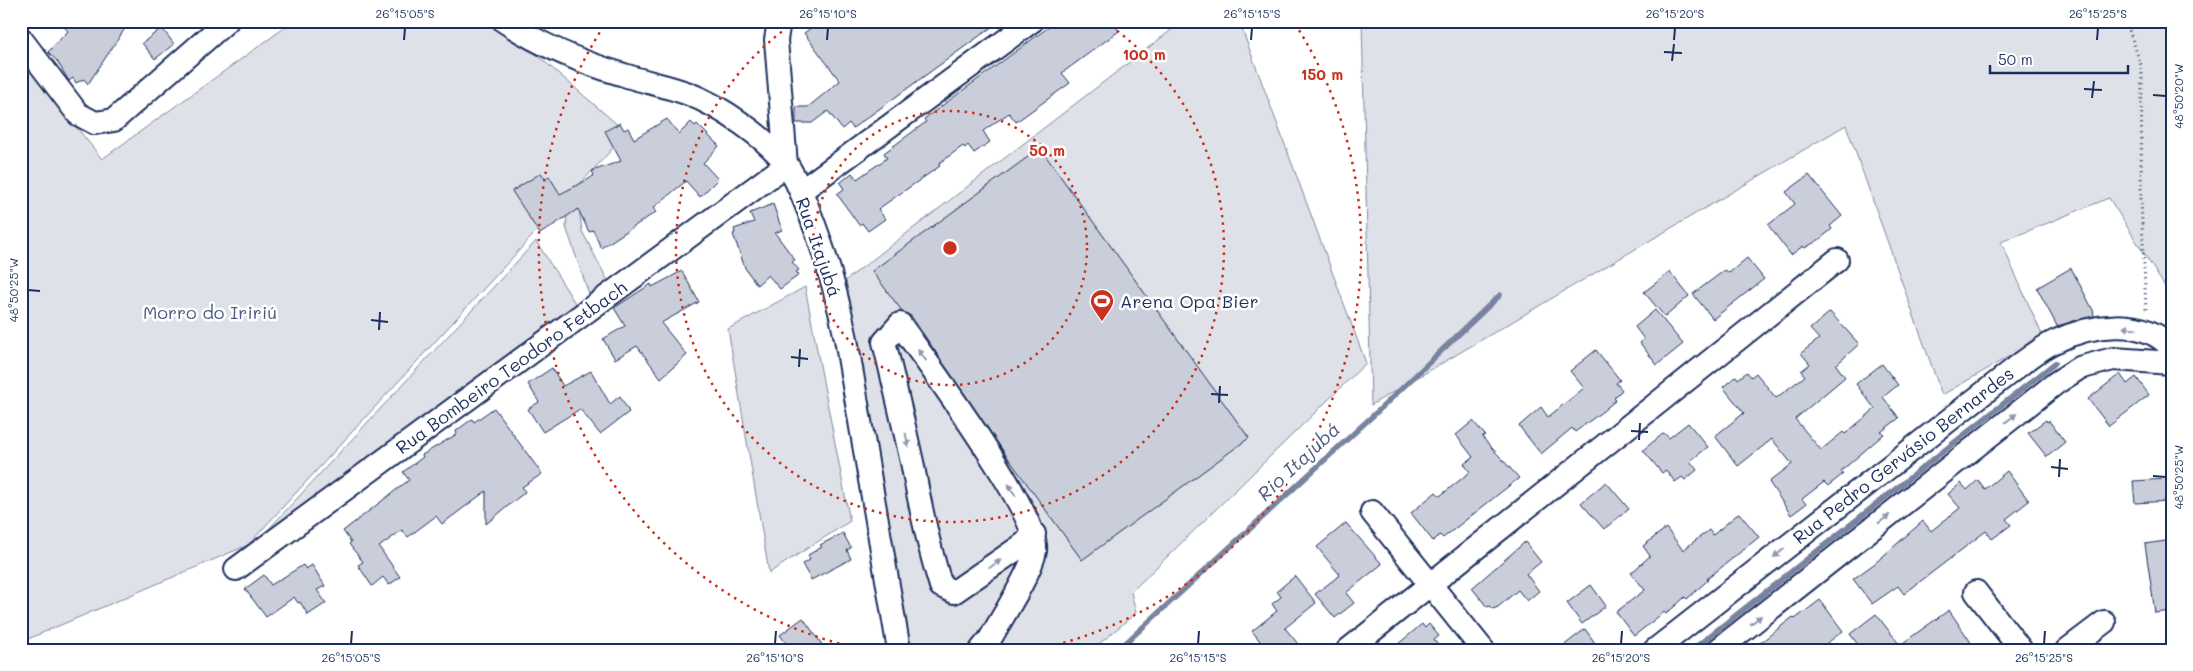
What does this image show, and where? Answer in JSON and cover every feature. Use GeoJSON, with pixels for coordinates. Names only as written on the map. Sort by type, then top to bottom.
{"type":"FeatureCollection","features":[{"type":"Feature","properties":{"kind":"street"},"geometry":{"type":"LineString","coordinates":[[21,38],[78,114],[95,123],[114,120],[227,21]]}},
{"type":"Feature","properties":{"kind":"street","name":"Rua Itajubá"},"geometry":{"type":"LineString","coordinates":[[504,21],[520,32],[598,67],[689,94],[712,105],[758,136],[786,165],[801,191],[816,229],[829,269],[846,339],[899,650]]}},
{"type":"Feature","properties":{"kind":"street"},"geometry":{"type":"LineString","coordinates":[[779,21],[776,40],[786,165]]}},
{"type":"Feature","properties":{"kind":"street"},"geometry":{"type":"LineString","coordinates":[[801,191],[1032,21]]}},
{"type":"Feature","properties":{"kind":"street","name":"Rua Bombeiro Teodoro Fetbach"},"geometry":{"type":"LineString","coordinates":[[236,569],[786,165]]}},
{"type":"Feature","properties":{"kind":"street"},"geometry":{"type":"LineString","coordinates":[[1348,650],[1837,260]]}},
{"type":"Feature","properties":{"kind":"street"},"geometry":{"type":"LineString","coordinates":[[981,650],[990,639],[1031,564],[1036,549],[1034,534],[1019,502],[973,427],[900,324],[884,342],[905,429],[925,531],[941,586],[954,592],[1024,544],[1034,534]]}},
{"type":"Feature","properties":{"kind":"street","name":"Rua Pedro Gervásio Bernardes"},"geometry":{"type":"LineString","coordinates":[[1655,650],[2022,362],[2054,342],[2077,334],[2112,326],[2147,330],[2166,341],[2172,349]]}},
{"type":"Feature","properties":{"kind":"street"},"geometry":{"type":"LineString","coordinates":[[1718,650],[2079,368],[2113,359],[2172,363]]}},
{"type":"Feature","properties":{"kind":"street"},"geometry":{"type":"LineString","coordinates":[[1372,512],[1435,580],[1484,650]]}},
{"type":"Feature","properties":{"kind":"street"},"geometry":{"type":"LineString","coordinates":[[1976,592],[2021,650]]}},
{"type":"Feature","properties":{"kind":"street"},"geometry":{"type":"LineString","coordinates":[[2068,650],[2104,622]]}},
{"type":"Feature","properties":{"kind":"path"},"geometry":{"type":"LineString","coordinates":[[2126,21],[2142,68],[2141,199],[2147,330]]}},
{"type":"Feature","properties":{"kind":"green space","name":"Morro do Iririú"},"geometry":{"type":"Polygon","coordinates":[[[294,21],[498,21],[627,133],[248,545],[21,642],[21,58],[102,159],[294,21]]]}},
{"type":"Feature","properties":{"kind":"green space","name":"Arena Opa Bier"},"geometry":{"type":"Polygon","coordinates":[[[1183,21],[1239,21],[1366,363],[1131,592],[1136,613],[1092,650],[906,650],[846,280],[1183,21]]]}},
{"type":"Feature","properties":{"kind":"green space"},"geometry":{"type":"Polygon","coordinates":[[[1362,21],[2172,21],[2172,298],[2109,198],[2001,242],[2043,337],[1942,395],[1846,125],[1371,405],[1362,21]]]}},
{"type":"Feature","properties":{"kind":"green space"},"geometry":{"type":"Polygon","coordinates":[[[577,192],[582,231],[610,285],[591,300],[566,227],[568,200],[577,192]]]}},
{"type":"Feature","properties":{"kind":"green space"},"geometry":{"type":"Polygon","coordinates":[[[536,241],[580,311],[265,533],[536,241]]]}},
{"type":"Feature","properties":{"kind":"green space"},"geometry":{"type":"Polygon","coordinates":[[[805,287],[850,521],[769,573],[728,329],[805,287]]]}},
{"type":"Feature","properties":{"kind":"building"},"geometry":{"type":"Polygon","coordinates":[[[58,21],[130,21],[88,84],[84,79],[76,83],[73,78],[69,81],[57,61],[48,52],[68,31],[58,21]]]}},
{"type":"Feature","properties":{"kind":"building"},"geometry":{"type":"Polygon","coordinates":[[[808,21],[1000,21],[853,128],[849,123],[842,129],[828,111],[812,123],[796,123],[796,107],[808,107],[840,81],[804,33],[812,27],[808,21]]]}},
{"type":"Feature","properties":{"kind":"building"},"geometry":{"type":"Polygon","coordinates":[[[1057,21],[1112,21],[1119,31],[1062,73],[1070,83],[1016,122],[1009,113],[983,131],[990,142],[974,153],[968,145],[965,148],[963,146],[938,164],[940,166],[878,209],[885,219],[868,231],[862,223],[859,225],[837,194],[844,189],[840,183],[852,173],[857,179],[887,158],[884,153],[926,122],[924,119],[1057,21]]]}},
{"type":"Feature","properties":{"kind":"building"},"geometry":{"type":"Polygon","coordinates":[[[162,28],[174,44],[155,59],[142,43],[162,28]]]}},
{"type":"Feature","properties":{"kind":"building"},"geometry":{"type":"Polygon","coordinates":[[[667,119],[679,134],[691,122],[695,126],[697,124],[719,146],[703,163],[718,179],[700,197],[686,181],[653,208],[656,212],[601,248],[593,230],[589,232],[578,209],[540,234],[512,191],[541,173],[545,179],[549,176],[560,194],[589,179],[594,175],[592,171],[621,161],[605,131],[620,123],[624,130],[628,128],[634,139],[667,119]]]}},
{"type":"Feature","properties":{"kind":"building"},"geometry":{"type":"Polygon","coordinates":[[[1040,148],[1249,438],[1082,560],[1006,455],[911,316],[902,311],[872,271],[1040,148]]]}},
{"type":"Feature","properties":{"kind":"building"},"geometry":{"type":"Polygon","coordinates":[[[1809,175],[1842,216],[1830,226],[1832,229],[1820,239],[1805,248],[1803,246],[1791,255],[1768,225],[1795,204],[1786,192],[1809,175]]]}},
{"type":"Feature","properties":{"kind":"building"},"geometry":{"type":"Polygon","coordinates":[[[773,204],[782,230],[775,233],[795,260],[792,262],[799,270],[796,272],[799,275],[780,289],[768,275],[757,285],[745,268],[733,234],[735,233],[734,229],[754,222],[750,213],[773,204]]]}},
{"type":"Feature","properties":{"kind":"building"},"geometry":{"type":"Polygon","coordinates":[[[1747,258],[1764,279],[1713,319],[1693,294],[1725,270],[1729,273],[1747,258]]]}},
{"type":"Feature","properties":{"kind":"building"},"geometry":{"type":"Polygon","coordinates":[[[2071,268],[2093,310],[2094,316],[2057,326],[2037,288],[2071,268]]]}},
{"type":"Feature","properties":{"kind":"building"},"geometry":{"type":"Polygon","coordinates":[[[682,271],[699,302],[661,323],[687,355],[661,378],[637,346],[615,359],[603,339],[625,326],[614,308],[651,284],[652,287],[682,271]]]}},
{"type":"Feature","properties":{"kind":"building"},"geometry":{"type":"Polygon","coordinates":[[[1670,272],[1689,296],[1665,317],[1644,292],[1670,272]]]}},
{"type":"Feature","properties":{"kind":"building"},"geometry":{"type":"Polygon","coordinates":[[[1655,310],[1683,344],[1657,365],[1640,343],[1644,339],[1635,327],[1655,310]]]}},
{"type":"Feature","properties":{"kind":"building"},"geometry":{"type":"Polygon","coordinates":[[[1830,312],[1859,344],[1836,365],[1845,377],[1795,419],[1821,450],[1843,432],[1845,434],[1875,409],[1856,384],[1882,364],[1898,385],[1883,397],[1899,418],[1881,432],[1884,434],[1841,471],[1843,474],[1828,486],[1824,482],[1802,499],[1806,504],[1791,515],[1769,482],[1792,464],[1772,439],[1738,466],[1715,436],[1744,413],[1723,387],[1736,376],[1738,379],[1747,372],[1751,377],[1756,373],[1776,398],[1805,376],[1801,371],[1810,364],[1801,353],[1819,339],[1810,329],[1830,312]]]}},
{"type":"Feature","properties":{"kind":"building"},"geometry":{"type":"Polygon","coordinates":[[[1596,350],[1620,380],[1616,383],[1622,390],[1614,398],[1616,400],[1603,411],[1575,432],[1572,428],[1541,454],[1519,426],[1541,407],[1548,417],[1584,388],[1570,371],[1596,350]]]}},
{"type":"Feature","properties":{"kind":"building"},"geometry":{"type":"Polygon","coordinates":[[[552,368],[563,386],[591,371],[610,404],[620,396],[629,412],[600,434],[580,409],[543,432],[528,409],[539,402],[528,384],[552,368]]]}},
{"type":"Feature","properties":{"kind":"building"},"geometry":{"type":"Polygon","coordinates":[[[2120,374],[2127,384],[2136,377],[2149,395],[2109,426],[2088,399],[2120,374]]]}},
{"type":"Feature","properties":{"kind":"building"},"geometry":{"type":"Polygon","coordinates":[[[494,408],[542,474],[522,487],[525,492],[486,524],[486,491],[442,524],[436,516],[408,537],[402,530],[379,547],[400,577],[389,585],[383,577],[372,586],[358,565],[363,562],[349,544],[351,542],[343,531],[409,480],[403,472],[423,457],[422,455],[457,434],[456,431],[472,419],[474,422],[494,408]]]}},
{"type":"Feature","properties":{"kind":"building"},"geometry":{"type":"Polygon","coordinates":[[[2046,420],[2047,422],[2049,421],[2065,442],[2047,457],[2028,433],[2046,420]]]}},
{"type":"Feature","properties":{"kind":"building"},"geometry":{"type":"Polygon","coordinates":[[[1473,421],[1485,435],[1482,437],[1519,478],[1443,538],[1440,535],[1433,541],[1411,513],[1436,492],[1440,496],[1470,472],[1464,464],[1473,457],[1456,435],[1473,421]]]}},
{"type":"Feature","properties":{"kind":"building"},"geometry":{"type":"Polygon","coordinates":[[[1688,423],[1708,447],[1690,461],[1697,470],[1685,480],[1682,477],[1675,482],[1666,470],[1662,473],[1643,450],[1664,433],[1669,438],[1688,423]]]}},
{"type":"Feature","properties":{"kind":"building"},"geometry":{"type":"Polygon","coordinates":[[[2007,471],[2029,501],[2006,519],[2011,525],[1992,539],[1986,531],[1904,594],[1898,586],[1872,604],[1853,579],[1874,564],[1923,521],[1931,531],[1960,508],[1948,494],[1961,483],[1967,490],[1978,480],[1985,489],[2007,471]]]}},
{"type":"Feature","properties":{"kind":"building"},"geometry":{"type":"Polygon","coordinates":[[[2167,479],[2168,501],[2135,503],[2133,481],[2167,479]]]}},
{"type":"Feature","properties":{"kind":"building"},"geometry":{"type":"Polygon","coordinates":[[[1606,482],[1629,509],[1604,529],[1581,503],[1606,482]]]}},
{"type":"Feature","properties":{"kind":"building"},"geometry":{"type":"Polygon","coordinates":[[[1739,513],[1759,537],[1707,579],[1687,599],[1685,597],[1666,614],[1664,612],[1634,636],[1616,612],[1645,590],[1631,573],[1650,556],[1643,546],[1666,528],[1683,550],[1709,530],[1713,535],[1739,513]]]}},
{"type":"Feature","properties":{"kind":"building"},"geometry":{"type":"Polygon","coordinates":[[[1346,523],[1382,564],[1346,593],[1354,603],[1335,618],[1315,594],[1340,575],[1317,547],[1346,523]]]}},
{"type":"Feature","properties":{"kind":"building"},"geometry":{"type":"Polygon","coordinates":[[[843,533],[851,548],[847,550],[851,559],[811,580],[802,564],[810,560],[808,555],[822,547],[820,545],[843,533]]]}},
{"type":"Feature","properties":{"kind":"building"},"geometry":{"type":"Polygon","coordinates":[[[2172,540],[2172,611],[2155,613],[2145,544],[2172,540]]]}},
{"type":"Feature","properties":{"kind":"building"},"geometry":{"type":"Polygon","coordinates":[[[1525,542],[1541,562],[1526,574],[1539,591],[1527,601],[1518,590],[1498,607],[1493,609],[1490,606],[1487,607],[1472,588],[1525,542]]]}},
{"type":"Feature","properties":{"kind":"building"},"geometry":{"type":"Polygon","coordinates":[[[303,565],[306,569],[312,565],[325,586],[317,590],[326,603],[308,615],[300,602],[298,603],[294,597],[266,617],[245,589],[264,575],[271,585],[303,565]]]}},
{"type":"Feature","properties":{"kind":"building"},"geometry":{"type":"Polygon","coordinates":[[[1295,576],[1316,603],[1285,628],[1303,650],[1250,650],[1260,641],[1252,631],[1277,611],[1272,604],[1281,597],[1277,591],[1295,576]]]}},
{"type":"Feature","properties":{"kind":"building"},"geometry":{"type":"Polygon","coordinates":[[[1591,585],[1606,606],[1582,624],[1567,603],[1591,585]]]}},
{"type":"Feature","properties":{"kind":"building"},"geometry":{"type":"Polygon","coordinates":[[[1820,600],[1843,631],[1818,650],[1751,650],[1793,617],[1795,619],[1820,600]]]}},
{"type":"Feature","properties":{"kind":"building"},"geometry":{"type":"Polygon","coordinates":[[[1949,610],[1976,650],[1862,650],[1850,634],[1876,614],[1900,645],[1949,610]]]}},
{"type":"Feature","properties":{"kind":"building"},"geometry":{"type":"Polygon","coordinates":[[[803,618],[826,650],[791,650],[780,635],[803,618]]]}},
{"type":"Feature","properties":{"kind":"building"},"geometry":{"type":"Polygon","coordinates":[[[1422,624],[1425,628],[1429,624],[1439,636],[1434,640],[1442,650],[1391,650],[1422,624]]]}},
{"type":"Feature","properties":{"kind":"building"},"geometry":{"type":"Polygon","coordinates":[[[1585,629],[1600,650],[1558,650],[1585,629]]]}},
{"type":"Feature","properties":{"kind":"waterway","name":"Rio Itajubá"},"geometry":{"type":"LineString","coordinates":[[1118,650],[1378,411],[1500,295]]}},
{"type":"Feature","properties":{"kind":"waterway"},"geometry":{"type":"LineString","coordinates":[[1692,650],[2055,363]]}},
{"type":"Feature","properties":{"kind":"place","name":"Arena Opa Bier"},"geometry":{"type":"Point","coordinates":[1102,322]}}]}
